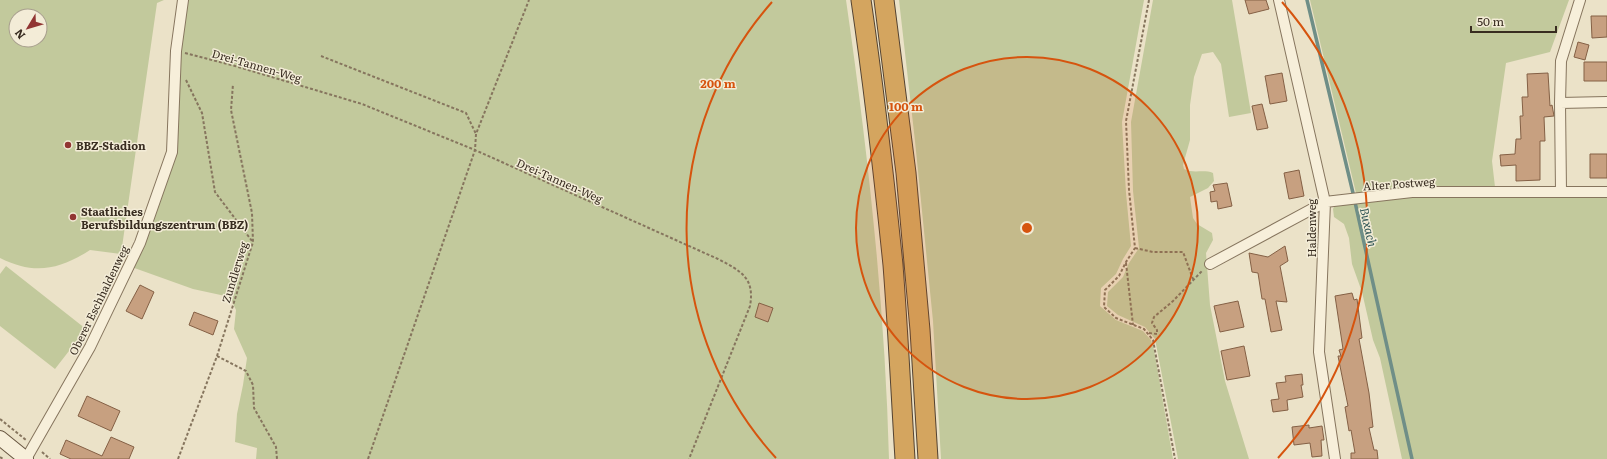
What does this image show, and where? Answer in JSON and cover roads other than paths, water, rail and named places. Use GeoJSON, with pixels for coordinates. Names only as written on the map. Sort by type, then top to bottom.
{"type":"FeatureCollection","features":[{"type":"Feature","properties":{"kind":"highway"},"geometry":{"type":"LineString","coordinates":[[861,0],[876,111],[893,266],[905,459]]}},
{"type":"Feature","properties":{"kind":"highway"},"geometry":{"type":"LineString","coordinates":[[884,0],[906,173],[920,330],[928,459]]}},
{"type":"Feature","properties":{"kind":"main road"},"geometry":{"type":"LineString","coordinates":[[0,438],[26,459]]}},
{"type":"Feature","properties":{"kind":"street","name":"Oberer Eschhaldenweg"},"geometry":{"type":"LineString","coordinates":[[26,459],[90,347],[140,243],[172,152],[176,51],[183,0]]}},
{"type":"Feature","properties":{"kind":"street","name":"Haldenweg"},"geometry":{"type":"LineString","coordinates":[[1279,0],[1325,202],[1319,352],[1335,459]]}},
{"type":"Feature","properties":{"kind":"street"},"geometry":{"type":"LineString","coordinates":[[1561,191],[1561,61],[1580,0]]}},
{"type":"Feature","properties":{"kind":"street"},"geometry":{"type":"LineString","coordinates":[[1560,102],[1607,102]]}},
{"type":"Feature","properties":{"kind":"street","name":"Alter Postweg"},"geometry":{"type":"LineString","coordinates":[[1210,264],[1325,202],[1395,193],[1428,191],[1607,192]]}},
{"type":"Feature","properties":{"kind":"waterway","name":"Buxach"},"geometry":{"type":"LineString","coordinates":[[1307,0],[1353,193],[1412,459]]}},
{"type":"Feature","properties":{"kind":"place","name":"BBZ-Stadion"},"geometry":{"type":"Point","coordinates":[68,145]}},
{"type":"Feature","properties":{"kind":"place","name":"Staatliches Berufsbildungszentrum (BBZ)"},"geometry":{"type":"Point","coordinates":[73,217]}}]}
